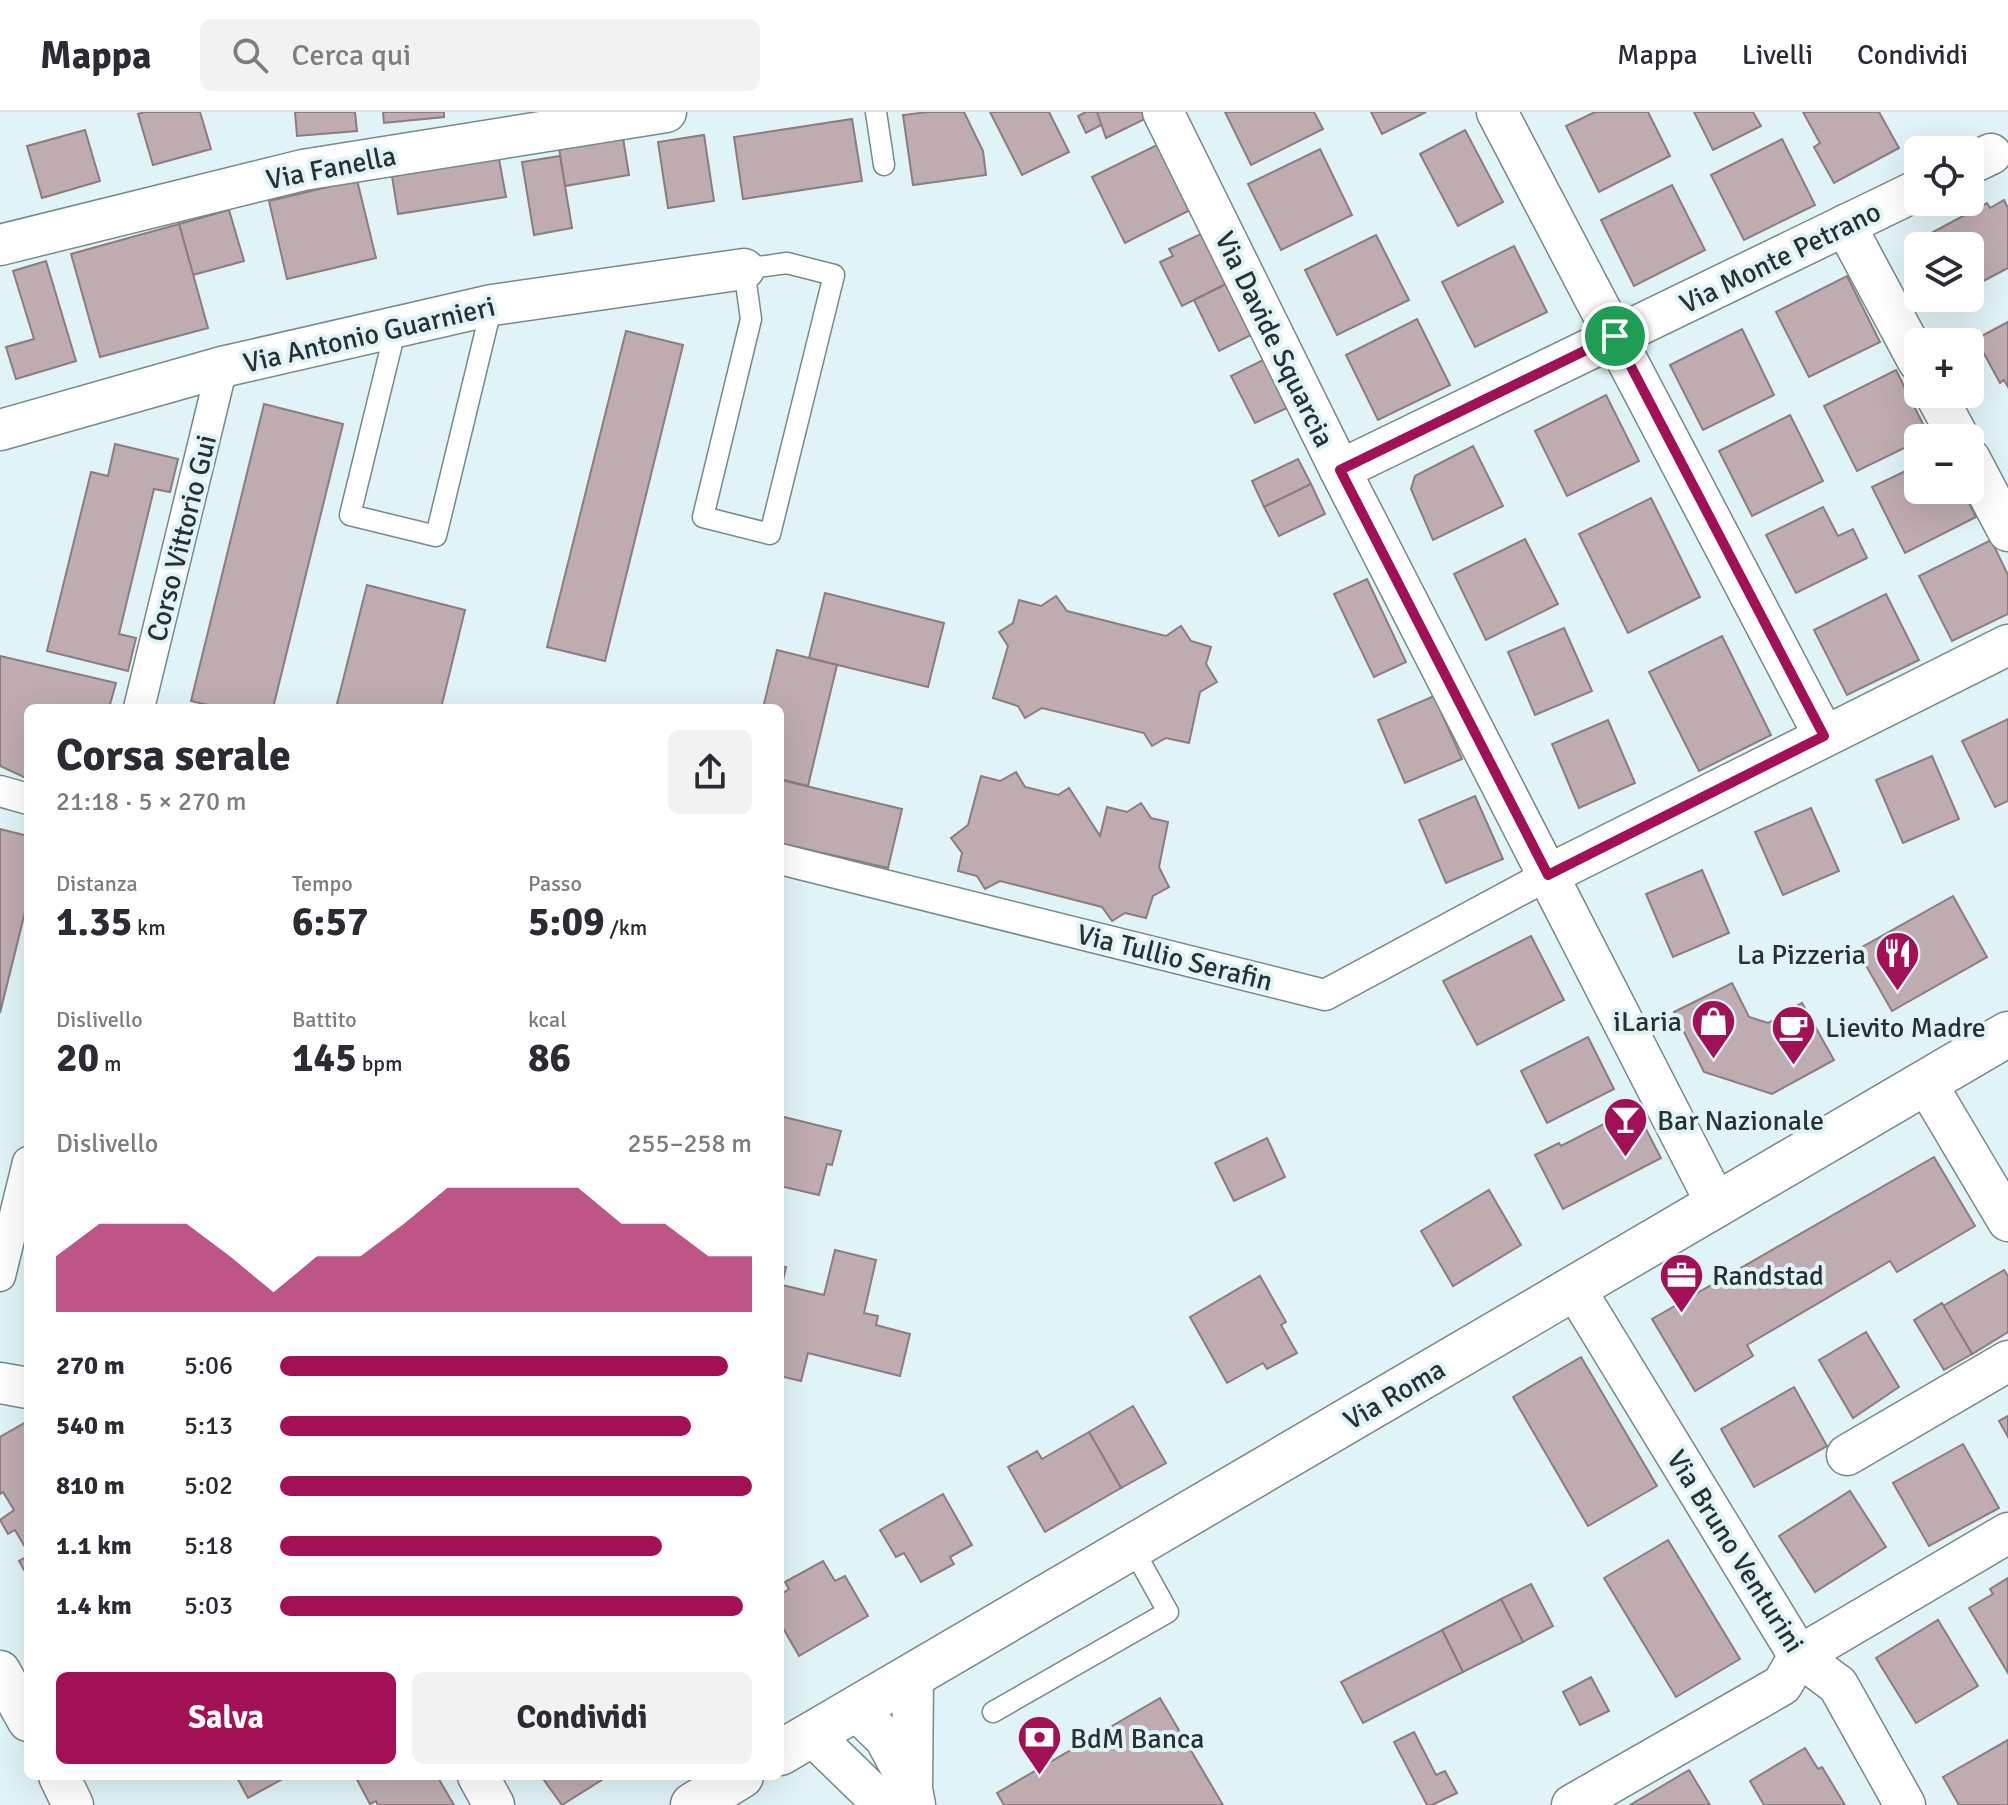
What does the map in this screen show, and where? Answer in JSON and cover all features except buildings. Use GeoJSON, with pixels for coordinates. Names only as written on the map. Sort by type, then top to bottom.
{"type":"FeatureCollection","features":[{"type":"Feature","properties":{"kind":"main road","name":"Via Roma"},"geometry":{"type":"LineString","coordinates":[[795,1744],[2008,1034]]}},
{"type":"Feature","properties":{"kind":"main road"},"geometry":{"type":"LineString","coordinates":[[693,1805],[734,1780]]}},
{"type":"Feature","properties":{"kind":"street","name":"Via Fanella"},"geometry":{"type":"LineString","coordinates":[[2,238],[303,170],[568,119],[666,112]]}},
{"type":"Feature","properties":{"kind":"street","name":"Via Davide Squarcia"},"geometry":{"type":"LineString","coordinates":[[1163,112],[1340,470],[1717,1205]]}},
{"type":"Feature","properties":{"kind":"street"},"geometry":{"type":"LineString","coordinates":[[1497,112],[1824,736]]}},
{"type":"Feature","properties":{"kind":"street","name":"Via Monte Petrano"},"geometry":{"type":"LineString","coordinates":[[1340,470],[1904,197]]}},
{"type":"Feature","properties":{"kind":"street"},"geometry":{"type":"LineString","coordinates":[[1845,225],[1904,335]]}},
{"type":"Feature","properties":{"kind":"street","name":"Via Antonio Guarnieri"},"geometry":{"type":"LineString","coordinates":[[0,430],[222,367],[492,305],[744,269]]}},
{"type":"Feature","properties":{"kind":"street","name":"Corso Vittorio Gui"},"geometry":{"type":"LineString","coordinates":[[140,704],[222,367]]}},
{"type":"Feature","properties":{"kind":"street"},"geometry":{"type":"LineString","coordinates":[[1984,486],[2008,531]]}},
{"type":"Feature","properties":{"kind":"street"},"geometry":{"type":"LineString","coordinates":[[1548,875],[2008,645]]}},
{"type":"Feature","properties":{"kind":"street"},"geometry":{"type":"LineString","coordinates":[[0,791],[24,798]]}},
{"type":"Feature","properties":{"kind":"street","name":"Via Tullio Serafin"},"geometry":{"type":"LineString","coordinates":[[784,860],[1325,995],[1548,875]]}},
{"type":"Feature","properties":{"kind":"street"},"geometry":{"type":"LineString","coordinates":[[1926,1083],[2008,1221]]}},
{"type":"Feature","properties":{"kind":"street"},"geometry":{"type":"LineString","coordinates":[[0,1276],[24,1178]]}},
{"type":"Feature","properties":{"kind":"street","name":"Via Bruno Venturini"},"geometry":{"type":"LineString","coordinates":[[1575,1289],[1799,1656],[1838,1685],[1905,1805]]}},
{"type":"Feature","properties":{"kind":"street"},"geometry":{"type":"LineString","coordinates":[[1847,1455],[2008,1361]]}},
{"type":"Feature","properties":{"kind":"street"},"geometry":{"type":"LineString","coordinates":[[0,1383],[24,1387]]}},
{"type":"Feature","properties":{"kind":"street"},"geometry":{"type":"LineString","coordinates":[[1572,1805],[1782,1685],[1799,1656],[2008,1533]]}},
{"type":"Feature","properties":{"kind":"street"},"geometry":{"type":"LineString","coordinates":[[0,1671],[24,1714]]}},
{"type":"Feature","properties":{"kind":"street"},"geometry":{"type":"LineString","coordinates":[[904,1800],[913,1676]]}},
{"type":"Feature","properties":{"kind":"street"},"geometry":{"type":"LineString","coordinates":[[855,1709],[885,1738],[904,1800]]}},
{"type":"Feature","properties":{"kind":"street"},"geometry":{"type":"LineString","coordinates":[[795,1744],[904,1800]]}},
{"type":"Feature","properties":{"kind":"street"},"geometry":{"type":"LineString","coordinates":[[61,1780],[73,1805]]}},
{"type":"Feature","properties":{"kind":"street"},"geometry":{"type":"LineString","coordinates":[[480,1780],[494,1805]]}},
{"type":"Feature","properties":{"kind":"lane"},"geometry":{"type":"LineString","coordinates":[[876,112],[884,165]]}},
{"type":"Feature","properties":{"kind":"lane"},"geometry":{"type":"LineString","coordinates":[[787,263],[834,275],[770,534],[703,517],[751,319],[744,269],[787,263]]}},
{"type":"Feature","properties":{"kind":"lane"},"geometry":{"type":"LineString","coordinates":[[396,327],[350,515],[436,536],[492,305]]}},
{"type":"Feature","properties":{"kind":"lane"},"geometry":{"type":"LineString","coordinates":[[993,1712],[1168,1612],[1132,1547]]}},
{"type":"Feature","properties":{"kind":"place","name":"La Pizzeria"},"geometry":{"type":"Point","coordinates":[1897,993]}},
{"type":"Feature","properties":{"kind":"place","name":"iLaria"},"geometry":{"type":"Point","coordinates":[1713,1060]}},
{"type":"Feature","properties":{"kind":"place","name":"Lievito Madre"},"geometry":{"type":"Point","coordinates":[1794,1066]}},
{"type":"Feature","properties":{"kind":"place","name":"Bar Nazionale"},"geometry":{"type":"Point","coordinates":[1626,1159]}},
{"type":"Feature","properties":{"kind":"place","name":"Randstad"},"geometry":{"type":"Point","coordinates":[1681,1314]}},
{"type":"Feature","properties":{"kind":"place","name":"BdM Banca"},"geometry":{"type":"Point","coordinates":[1039,1777]}},
{"type":"Feature","properties":{"kind":"route"},"geometry":{"type":"LineString","coordinates":[[1615,336],[1824,736],[1548,875],[1340,470],[1615,336]]}}]}
